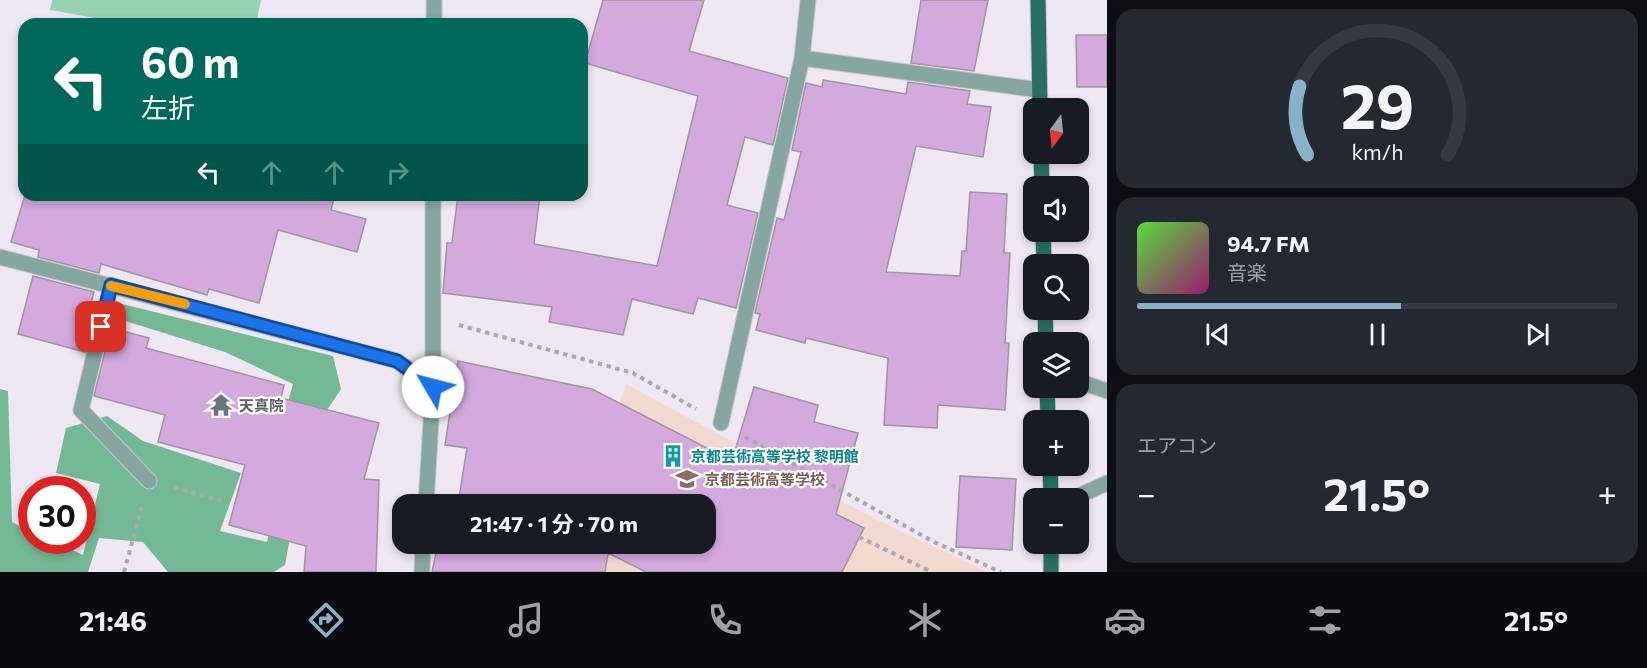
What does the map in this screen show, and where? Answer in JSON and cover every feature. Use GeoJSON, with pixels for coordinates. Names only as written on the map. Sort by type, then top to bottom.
{"type":"FeatureCollection","features":[{"type":"Feature","properties":{"kind":"main road"},"geometry":{"type":"LineString","coordinates":[[1038,0],[1039,98]]}},
{"type":"Feature","properties":{"kind":"main road"},"geometry":{"type":"LineString","coordinates":[[1051,554],[1051,572]]}},
{"type":"Feature","properties":{"kind":"street"},"geometry":{"type":"LineString","coordinates":[[434,0],[434,18]]}},
{"type":"Feature","properties":{"kind":"street"},"geometry":{"type":"LineString","coordinates":[[721,423],[802,58],[808,0]]}},
{"type":"Feature","properties":{"kind":"street"},"geometry":{"type":"LineString","coordinates":[[802,58],[1039,90]]}},
{"type":"Feature","properties":{"kind":"street"},"geometry":{"type":"LineString","coordinates":[[427,494],[433,387],[433,201]]}},
{"type":"Feature","properties":{"kind":"street"},"geometry":{"type":"LineString","coordinates":[[0,257],[397,361],[433,387]]}},
{"type":"Feature","properties":{"kind":"street"},"geometry":{"type":"LineString","coordinates":[[111,285],[81,410],[149,481]]}},
{"type":"Feature","properties":{"kind":"street"},"geometry":{"type":"LineString","coordinates":[[1089,385],[1107,391]]}},
{"type":"Feature","properties":{"kind":"street"},"geometry":{"type":"LineString","coordinates":[[1089,491],[1107,483]]}},
{"type":"Feature","properties":{"kind":"street"},"geometry":{"type":"LineString","coordinates":[[422,572],[423,554]]}},
{"type":"Feature","properties":{"kind":"path"},"geometry":{"type":"LineString","coordinates":[[859,537],[932,572]]}},
{"type":"Feature","properties":{"kind":"path"},"geometry":{"type":"LineString","coordinates":[[124,572],[129,554]]}},
{"type":"Feature","properties":{"kind":"shaded area","name":"京都芸術高等学校"},"geometry":{"type":"Polygon","coordinates":[[[626,384],[877,520],[988,572],[581,572],[568,554],[716,554],[716,494],[684,494],[602,454],[626,384]]]}},
{"type":"Feature","properties":{"kind":"green space"},"geometry":{"type":"Polygon","coordinates":[[[52,0],[261,0],[257,18],[95,18],[50,10],[52,0]]]}},
{"type":"Feature","properties":{"kind":"green space"},"geometry":{"type":"Polygon","coordinates":[[[118,303],[333,356],[341,389],[321,419],[301,478],[285,565],[274,572],[168,572],[143,542],[99,538],[96,547],[96,501],[100,484],[96,483],[96,476],[68,476],[56,473],[66,428],[107,416],[143,441],[241,473],[220,531],[267,542],[278,489],[265,482],[293,384],[225,352],[119,319],[118,303]]]}},
{"type":"Feature","properties":{"kind":"green space"},"geometry":{"type":"Polygon","coordinates":[[[0,389],[8,391],[12,522],[18,525],[18,554],[94,554],[88,572],[0,572],[0,389]]]}},
{"type":"Feature","properties":{"kind":"building"},"geometry":{"type":"Polygon","coordinates":[[[603,0],[704,0],[689,51],[788,78],[773,145],[745,137],[727,205],[758,213],[736,308],[698,298],[693,314],[632,299],[623,335],[549,322],[552,307],[443,293],[447,243],[452,243],[457,201],[539,201],[534,244],[657,266],[698,96],[588,64],[588,52],[603,0]]]}},
{"type":"Feature","properties":{"kind":"building"},"geometry":{"type":"Polygon","coordinates":[[[921,0],[988,0],[974,71],[911,63],[921,0]]]}},
{"type":"Feature","properties":{"kind":"building"},"geometry":{"type":"Polygon","coordinates":[[[1076,35],[1107,35],[1107,87],[1077,87],[1076,35]]]}},
{"type":"Feature","properties":{"kind":"building"},"geometry":{"type":"Polygon","coordinates":[[[823,80],[906,94],[908,82],[970,91],[967,104],[991,107],[983,157],[916,146],[886,272],[960,276],[962,251],[966,251],[970,192],[1007,194],[1004,253],[1010,253],[1005,343],[1009,343],[1005,410],[938,405],[937,428],[884,425],[888,358],[806,338],[805,343],[756,330],[760,314],[755,313],[777,218],[784,220],[801,152],[792,150],[806,83],[822,87],[823,80]]]}},
{"type":"Feature","properties":{"kind":"building"},"geometry":{"type":"Polygon","coordinates":[[[23,201],[333,201],[331,210],[366,219],[357,252],[278,230],[259,303],[209,289],[207,295],[101,264],[99,273],[38,257],[39,250],[11,242],[23,201]]]}},
{"type":"Feature","properties":{"kind":"building"},"geometry":{"type":"Polygon","coordinates":[[[33,276],[94,292],[86,321],[92,323],[85,352],[18,334],[33,276]]]}},
{"type":"Feature","properties":{"kind":"building"},"geometry":{"type":"Polygon","coordinates":[[[111,328],[149,338],[146,348],[284,385],[281,398],[379,423],[364,479],[379,480],[376,572],[304,572],[306,546],[229,525],[245,465],[158,442],[165,415],[94,396],[111,328]]]}},
{"type":"Feature","properties":{"kind":"building"},"geometry":{"type":"Polygon","coordinates":[[[458,361],[592,389],[732,461],[754,387],[818,405],[814,422],[858,433],[836,514],[864,528],[842,572],[646,572],[610,554],[716,554],[716,494],[460,494],[467,448],[445,445],[458,361]]]}},
{"type":"Feature","properties":{"kind":"building"},"geometry":{"type":"Polygon","coordinates":[[[960,476],[1016,479],[1012,550],[956,547],[960,476]]]}},
{"type":"Feature","properties":{"kind":"building"},"geometry":{"type":"Polygon","coordinates":[[[436,554],[608,554],[605,572],[432,572],[436,554]]]}},
{"type":"Feature","properties":{"kind":"slow traffic"},"geometry":{"type":"LineString","coordinates":[[111,286],[185,304]]}},
{"type":"Feature","properties":{"kind":"place","name":"天真院"},"geometry":{"type":"Point","coordinates":[221,405]}},
{"type":"Feature","properties":{"kind":"place","name":"京都芸術高等学校 黎明館"},"geometry":{"type":"Point","coordinates":[673,456]}},
{"type":"Feature","properties":{"kind":"place","name":"京都芸術高等学校"},"geometry":{"type":"Point","coordinates":[687,479]}},
{"type":"Feature","properties":{"kind":"route"},"geometry":{"type":"LineString","coordinates":[[101,327],[111,285],[397,361],[433,387]]}}]}
